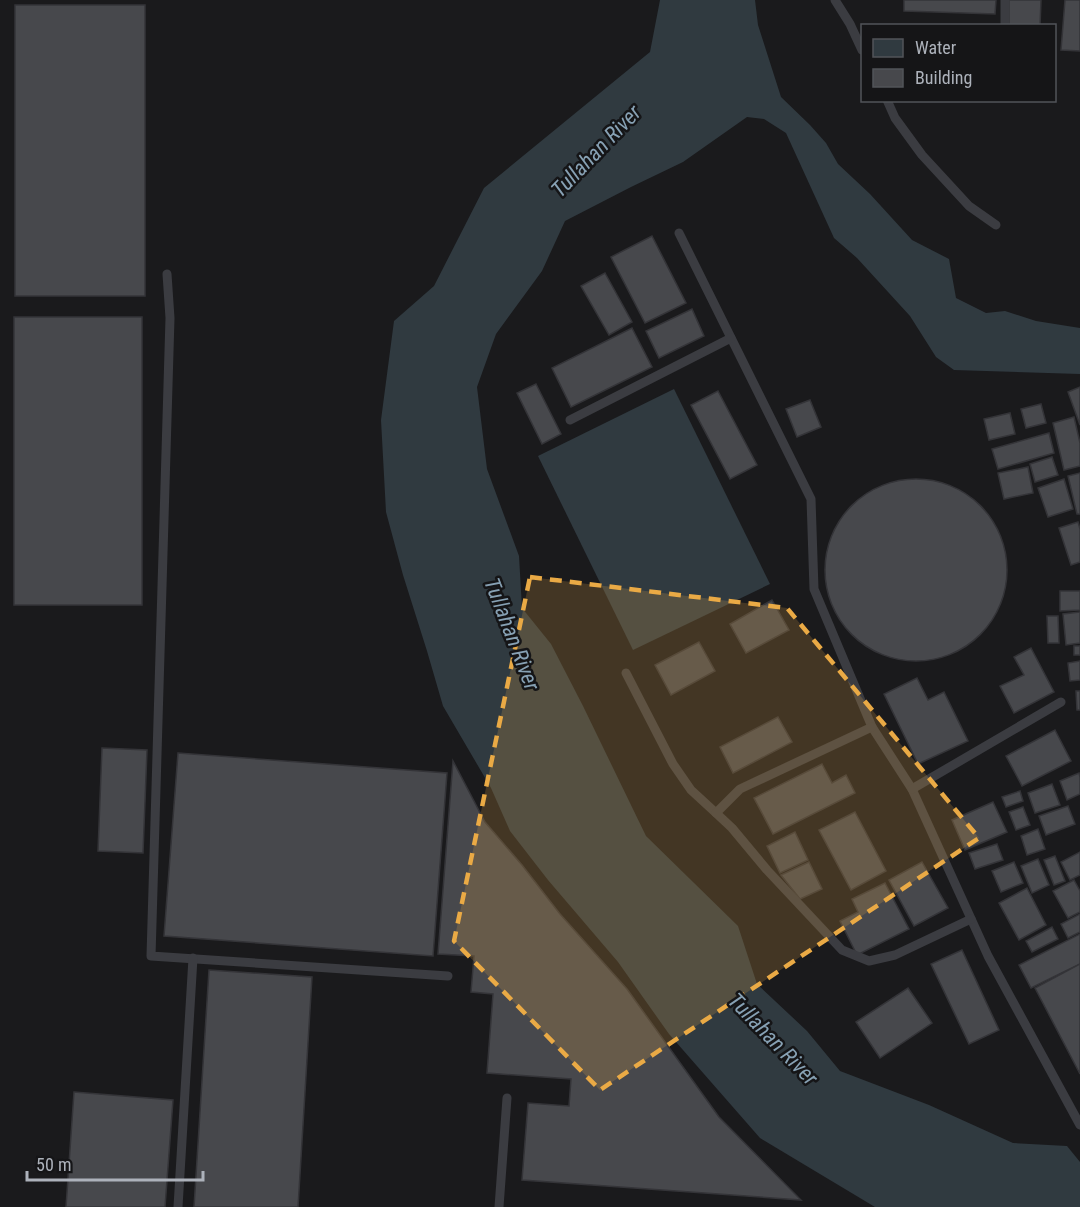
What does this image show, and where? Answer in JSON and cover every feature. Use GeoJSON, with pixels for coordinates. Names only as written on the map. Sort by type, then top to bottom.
{"type":"FeatureCollection","features":[{"type":"Feature","properties":{"kind":"lane"},"geometry":{"type":"LineString","coordinates":[[835,0],[861,48]]}},
{"type":"Feature","properties":{"kind":"lane"},"geometry":{"type":"LineString","coordinates":[[1005,0],[1005,24]]}},
{"type":"Feature","properties":{"kind":"lane"},"geometry":{"type":"LineString","coordinates":[[888,102],[895,118],[922,155],[969,206],[996,225]]}},
{"type":"Feature","properties":{"kind":"lane"},"geometry":{"type":"LineString","coordinates":[[679,233],[811,499],[814,589],[873,727],[912,789],[988,956],[1080,1125]]}},
{"type":"Feature","properties":{"kind":"lane"},"geometry":{"type":"LineString","coordinates":[[167,274],[170,318],[151,956],[448,976]]}},
{"type":"Feature","properties":{"kind":"lane"},"geometry":{"type":"LineString","coordinates":[[570,420],[731,338]]}},
{"type":"Feature","properties":{"kind":"lane"},"geometry":{"type":"LineString","coordinates":[[626,673],[673,764],[691,790],[732,828],[767,870],[842,950],[869,961],[895,955],[971,919]]}},
{"type":"Feature","properties":{"kind":"lane"},"geometry":{"type":"LineString","coordinates":[[912,789],[1061,702]]}},
{"type":"Feature","properties":{"kind":"lane"},"geometry":{"type":"LineString","coordinates":[[716,813],[740,789],[873,727]]}},
{"type":"Feature","properties":{"kind":"lane"},"geometry":{"type":"LineString","coordinates":[[178,1207],[193,958]]}},
{"type":"Feature","properties":{"kind":"lane"},"geometry":{"type":"LineString","coordinates":[[499,1207],[507,1098]]}},
{"type":"Feature","properties":{"kind":"highlighted area"},"geometry":{"type":"Polygon","coordinates":[[[530,577],[787,608],[979,838],[600,1090],[454,941],[530,577]]]}},
{"type":"Feature","properties":{"kind":"water","name":"Tullahan River"},"geometry":{"type":"Polygon","coordinates":[[[660,0],[755,0],[758,25],[781,97],[826,143],[838,164],[870,194],[912,240],[949,259],[956,298],[986,313],[1005,311],[1036,321],[1080,328],[1080,374],[954,370],[936,357],[910,316],[857,258],[834,238],[786,133],[764,119],[747,117],[683,162],[565,221],[542,271],[496,334],[477,387],[487,469],[519,556],[522,608],[551,644],[646,836],[738,926],[757,984],[807,1031],[840,1071],[929,1105],[1013,1143],[1067,1146],[1080,1162],[1080,1207],[875,1207],[760,1138],[669,1034],[618,962],[548,880],[510,831],[491,788],[443,706],[386,512],[381,420],[394,321],[434,286],[484,188],[650,52],[660,0]]]}},
{"type":"Feature","properties":{"kind":"water"},"geometry":{"type":"Polygon","coordinates":[[[674,389],[770,584],[633,650],[538,456],[674,389]]]}},
{"type":"Feature","properties":{"kind":"building"},"geometry":{"type":"Polygon","coordinates":[[[904,0],[996,0],[995,14],[904,11],[904,0]]]}},
{"type":"Feature","properties":{"kind":"building"},"geometry":{"type":"Polygon","coordinates":[[[1009,0],[1041,0],[1040,24],[1009,24],[1009,0]]]}},
{"type":"Feature","properties":{"kind":"building"},"geometry":{"type":"Polygon","coordinates":[[[1065,0],[1080,0],[1080,51],[1061,50],[1065,0]]]}},
{"type":"Feature","properties":{"kind":"building"},"geometry":{"type":"Polygon","coordinates":[[[15,5],[145,5],[145,296],[15,296],[15,5]]]}},
{"type":"Feature","properties":{"kind":"building"},"geometry":{"type":"Polygon","coordinates":[[[652,236],[686,303],[645,323],[611,257],[652,236]]]}},
{"type":"Feature","properties":{"kind":"building"},"geometry":{"type":"Polygon","coordinates":[[[605,273],[632,322],[609,335],[581,286],[605,273]]]}},
{"type":"Feature","properties":{"kind":"building"},"geometry":{"type":"Polygon","coordinates":[[[692,309],[704,336],[659,358],[646,331],[692,309]]]}},
{"type":"Feature","properties":{"kind":"building"},"geometry":{"type":"Polygon","coordinates":[[[14,317],[142,317],[142,605],[14,605],[14,317]]]}},
{"type":"Feature","properties":{"kind":"building"},"geometry":{"type":"Polygon","coordinates":[[[632,328],[652,367],[571,407],[552,368],[632,328]]]}},
{"type":"Feature","properties":{"kind":"building"},"geometry":{"type":"Polygon","coordinates":[[[536,384],[561,434],[542,444],[517,393],[536,384]]]}},
{"type":"Feature","properties":{"kind":"building"},"geometry":{"type":"Polygon","coordinates":[[[1080,387],[1080,425],[1068,392],[1080,387]]]}},
{"type":"Feature","properties":{"kind":"building"},"geometry":{"type":"Polygon","coordinates":[[[718,391],[757,465],[730,479],[691,405],[718,391]]]}},
{"type":"Feature","properties":{"kind":"building"},"geometry":{"type":"Polygon","coordinates":[[[810,400],[821,427],[797,437],[786,409],[810,400]]]}},
{"type":"Feature","properties":{"kind":"building"},"geometry":{"type":"Polygon","coordinates":[[[1041,404],[1046,423],[1026,428],[1021,409],[1041,404]]]}},
{"type":"Feature","properties":{"kind":"building"},"geometry":{"type":"Polygon","coordinates":[[[1010,413],[1015,434],[989,440],[984,419],[1010,413]]]}},
{"type":"Feature","properties":{"kind":"building"},"geometry":{"type":"Polygon","coordinates":[[[1074,417],[1080,443],[1080,466],[1064,470],[1053,423],[1074,417]]]}},
{"type":"Feature","properties":{"kind":"building"},"geometry":{"type":"Polygon","coordinates":[[[1049,433],[1054,453],[998,469],[992,449],[1049,433]]]}},
{"type":"Feature","properties":{"kind":"building"},"geometry":{"type":"Polygon","coordinates":[[[1052,457],[1058,475],[1035,482],[1030,464],[1052,457]]]}},
{"type":"Feature","properties":{"kind":"building"},"geometry":{"type":"Polygon","coordinates":[[[1028,467],[1033,493],[1004,499],[998,473],[1028,467]]]}},
{"type":"Feature","properties":{"kind":"building"},"geometry":{"type":"Polygon","coordinates":[[[1080,473],[1080,514],[1077,514],[1068,476],[1080,473]]]}},
{"type":"Feature","properties":{"kind":"building"},"geometry":{"type":"Polygon","coordinates":[[[916,479],[951,486],[980,506],[1000,535],[1007,570],[1000,605],[980,634],[951,654],[916,661],[881,654],[852,634],[832,605],[825,570],[832,535],[852,506],[881,486],[916,479]]]}},
{"type":"Feature","properties":{"kind":"building"},"geometry":{"type":"Polygon","coordinates":[[[1064,479],[1073,509],[1048,517],[1038,488],[1064,479]]]}},
{"type":"Feature","properties":{"kind":"building"},"geometry":{"type":"Polygon","coordinates":[[[1078,522],[1080,562],[1071,565],[1059,528],[1078,522]]]}},
{"type":"Feature","properties":{"kind":"building"},"geometry":{"type":"Polygon","coordinates":[[[1060,591],[1080,591],[1080,610],[1060,611],[1060,591]]]}},
{"type":"Feature","properties":{"kind":"building"},"geometry":{"type":"Polygon","coordinates":[[[772,600],[789,630],[746,653],[730,624],[772,600]]]}},
{"type":"Feature","properties":{"kind":"building"},"geometry":{"type":"Polygon","coordinates":[[[1080,612],[1080,643],[1066,645],[1063,614],[1080,612]]]}},
{"type":"Feature","properties":{"kind":"building"},"geometry":{"type":"Polygon","coordinates":[[[1047,616],[1058,616],[1059,643],[1048,643],[1047,616]]]}},
{"type":"Feature","properties":{"kind":"building"},"geometry":{"type":"Polygon","coordinates":[[[699,642],[715,671],[671,695],[655,665],[699,642]]]}},
{"type":"Feature","properties":{"kind":"building"},"geometry":{"type":"Polygon","coordinates":[[[1074,646],[1080,646],[1080,655],[1074,655],[1074,646]]]}},
{"type":"Feature","properties":{"kind":"building"},"geometry":{"type":"Polygon","coordinates":[[[1031,648],[1054,692],[1014,713],[1000,686],[1024,675],[1014,657],[1031,648]]]}},
{"type":"Feature","properties":{"kind":"building"},"geometry":{"type":"Polygon","coordinates":[[[1080,661],[1080,680],[1070,681],[1068,663],[1080,661]]]}},
{"type":"Feature","properties":{"kind":"building"},"geometry":{"type":"Polygon","coordinates":[[[917,678],[928,700],[944,692],[968,741],[918,764],[884,694],[917,678]]]}},
{"type":"Feature","properties":{"kind":"building"},"geometry":{"type":"Polygon","coordinates":[[[1076,691],[1080,691],[1080,710],[1077,710],[1076,691]]]}},
{"type":"Feature","properties":{"kind":"building"},"geometry":{"type":"Polygon","coordinates":[[[778,717],[792,742],[733,773],[720,747],[778,717]]]}},
{"type":"Feature","properties":{"kind":"building"},"geometry":{"type":"Polygon","coordinates":[[[1055,730],[1071,761],[1022,786],[1006,756],[1055,730]]]}},
{"type":"Feature","properties":{"kind":"building"},"geometry":{"type":"Polygon","coordinates":[[[102,748],[147,750],[143,853],[98,851],[102,748]]]}},
{"type":"Feature","properties":{"kind":"building"},"geometry":{"type":"Polygon","coordinates":[[[178,753],[447,773],[433,956],[164,936],[178,753]]]}},
{"type":"Feature","properties":{"kind":"building"},"geometry":{"type":"Polygon","coordinates":[[[453,761],[485,822],[560,914],[627,989],[719,1117],[801,1200],[522,1180],[528,1103],[569,1106],[571,1079],[487,1073],[493,994],[471,992],[474,956],[438,954],[453,761]]]}},
{"type":"Feature","properties":{"kind":"building"},"geometry":{"type":"Polygon","coordinates":[[[822,764],[832,783],[846,775],[855,793],[773,834],[754,798],[822,764]]]}},
{"type":"Feature","properties":{"kind":"building"},"geometry":{"type":"Polygon","coordinates":[[[1079,773],[1080,794],[1067,800],[1060,781],[1079,773]]]}},
{"type":"Feature","properties":{"kind":"building"},"geometry":{"type":"Polygon","coordinates":[[[1052,784],[1060,805],[1035,813],[1028,793],[1052,784]]]}},
{"type":"Feature","properties":{"kind":"building"},"geometry":{"type":"Polygon","coordinates":[[[1020,791],[1023,801],[1006,807],[1002,797],[1020,791]]]}},
{"type":"Feature","properties":{"kind":"building"},"geometry":{"type":"Polygon","coordinates":[[[993,802],[1007,832],[965,850],[952,820],[993,802]]]}},
{"type":"Feature","properties":{"kind":"building"},"geometry":{"type":"Polygon","coordinates":[[[1068,806],[1075,824],[1046,835],[1039,816],[1068,806]]]}},
{"type":"Feature","properties":{"kind":"building"},"geometry":{"type":"Polygon","coordinates":[[[1023,807],[1030,825],[1016,830],[1009,812],[1023,807]]]}},
{"type":"Feature","properties":{"kind":"building"},"geometry":{"type":"Polygon","coordinates":[[[855,812],[886,871],[851,890],[819,830],[855,812]]]}},
{"type":"Feature","properties":{"kind":"building"},"geometry":{"type":"Polygon","coordinates":[[[1038,829],[1045,849],[1027,855],[1021,836],[1038,829]]]}},
{"type":"Feature","properties":{"kind":"building"},"geometry":{"type":"Polygon","coordinates":[[[795,832],[808,860],[780,873],[767,846],[795,832]]]}},
{"type":"Feature","properties":{"kind":"building"},"geometry":{"type":"Polygon","coordinates":[[[997,844],[1003,860],[975,869],[969,853],[997,844]]]}},
{"type":"Feature","properties":{"kind":"building"},"geometry":{"type":"Polygon","coordinates":[[[1080,852],[1080,875],[1070,880],[1061,862],[1080,852]]]}},
{"type":"Feature","properties":{"kind":"building"},"geometry":{"type":"Polygon","coordinates":[[[1055,856],[1065,881],[1054,885],[1044,860],[1055,856]]]}},
{"type":"Feature","properties":{"kind":"building"},"geometry":{"type":"Polygon","coordinates":[[[1038,859],[1049,885],[1032,893],[1021,866],[1038,859]]]}},
{"type":"Feature","properties":{"kind":"building"},"geometry":{"type":"Polygon","coordinates":[[[809,862],[822,889],[800,899],[781,875],[809,862]]]}},
{"type":"Feature","properties":{"kind":"building"},"geometry":{"type":"Polygon","coordinates":[[[922,862],[948,908],[914,926],[889,880],[922,862]]]}},
{"type":"Feature","properties":{"kind":"building"},"geometry":{"type":"Polygon","coordinates":[[[1014,862],[1023,883],[1001,892],[992,871],[1014,862]]]}},
{"type":"Feature","properties":{"kind":"building"},"geometry":{"type":"Polygon","coordinates":[[[1074,880],[1080,891],[1080,912],[1068,918],[1053,891],[1074,880]]]}},
{"type":"Feature","properties":{"kind":"building"},"geometry":{"type":"Polygon","coordinates":[[[885,883],[909,929],[857,955],[840,921],[858,912],[852,899],[885,883]]]}},
{"type":"Feature","properties":{"kind":"building"},"geometry":{"type":"Polygon","coordinates":[[[1027,888],[1046,925],[1019,940],[999,903],[1027,888]]]}},
{"type":"Feature","properties":{"kind":"building"},"geometry":{"type":"Polygon","coordinates":[[[1080,914],[1080,932],[1068,938],[1061,924],[1080,914]]]}},
{"type":"Feature","properties":{"kind":"building"},"geometry":{"type":"Polygon","coordinates":[[[1052,927],[1058,939],[1032,952],[1026,941],[1052,927]]]}},
{"type":"Feature","properties":{"kind":"building"},"geometry":{"type":"Polygon","coordinates":[[[1080,934],[1080,964],[1031,988],[1019,965],[1080,934]]]}},
{"type":"Feature","properties":{"kind":"building"},"geometry":{"type":"Polygon","coordinates":[[[962,950],[999,1030],[969,1044],[931,964],[962,950]]]}},
{"type":"Feature","properties":{"kind":"building"},"geometry":{"type":"Polygon","coordinates":[[[1080,964],[1080,1074],[1035,988],[1080,964]]]}},
{"type":"Feature","properties":{"kind":"building"},"geometry":{"type":"Polygon","coordinates":[[[209,970],[312,977],[298,1207],[194,1207],[209,970]]]}},
{"type":"Feature","properties":{"kind":"building"},"geometry":{"type":"Polygon","coordinates":[[[908,988],[932,1023],[880,1058],[856,1022],[908,988]]]}},
{"type":"Feature","properties":{"kind":"building"},"geometry":{"type":"Polygon","coordinates":[[[74,1092],[173,1100],[165,1207],[66,1207],[74,1092]]]}}]}
